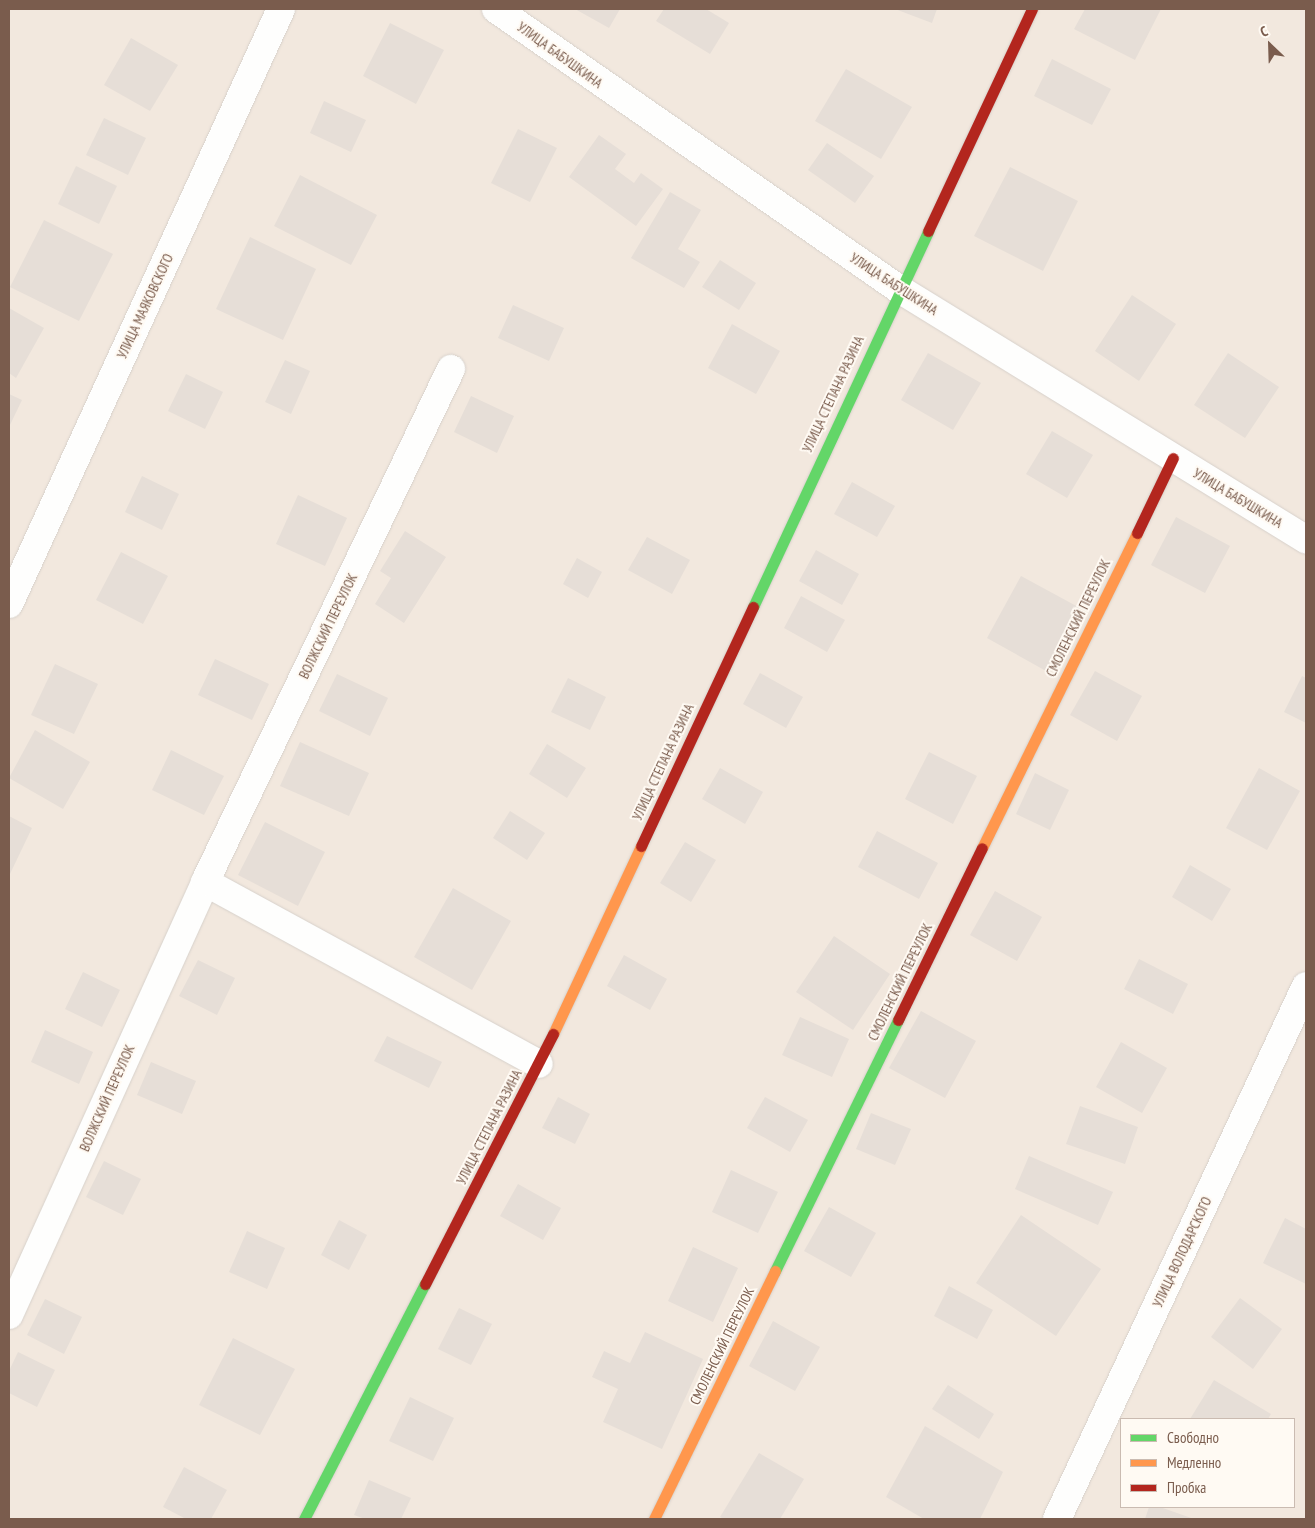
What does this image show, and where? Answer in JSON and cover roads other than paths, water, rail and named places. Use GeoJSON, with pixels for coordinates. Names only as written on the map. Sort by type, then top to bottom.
{"type":"FeatureCollection","features":[{"type":"Feature","properties":{"kind":"street","name":"УЛИЦА МАЯКОВСКОГО"},"geometry":{"type":"LineString","coordinates":[[9,604],[281,9]]}},
{"type":"Feature","properties":{"kind":"street","name":"УЛИЦА БАБУШКИНА"},"geometry":{"type":"LineString","coordinates":[[496,9],[899,289],[1306,539]]}},
{"type":"Feature","properties":{"kind":"street","name":"УЛИЦА СТЕПАНА РАЗИНА"},"geometry":{"type":"LineString","coordinates":[[304,1519],[539,1064],[899,289],[1032,9]]}},
{"type":"Feature","properties":{"kind":"street","name":"ВОЛЖСКИЙ ПЕРЕУЛОК"},"geometry":{"type":"LineString","coordinates":[[9,1314],[205,882],[451,370]]}},
{"type":"Feature","properties":{"kind":"street","name":"СМОЛЕНСКИЙ ПЕРЕУЛОК"},"geometry":{"type":"LineString","coordinates":[[654,1519],[1173,458]]}},
{"type":"Feature","properties":{"kind":"street"},"geometry":{"type":"LineString","coordinates":[[205,882],[539,1064]]}},
{"type":"Feature","properties":{"kind":"street","name":"УЛИЦА ВОЛОДАРСКОГО"},"geometry":{"type":"LineString","coordinates":[[1057,1519],[1306,986]]}}]}
